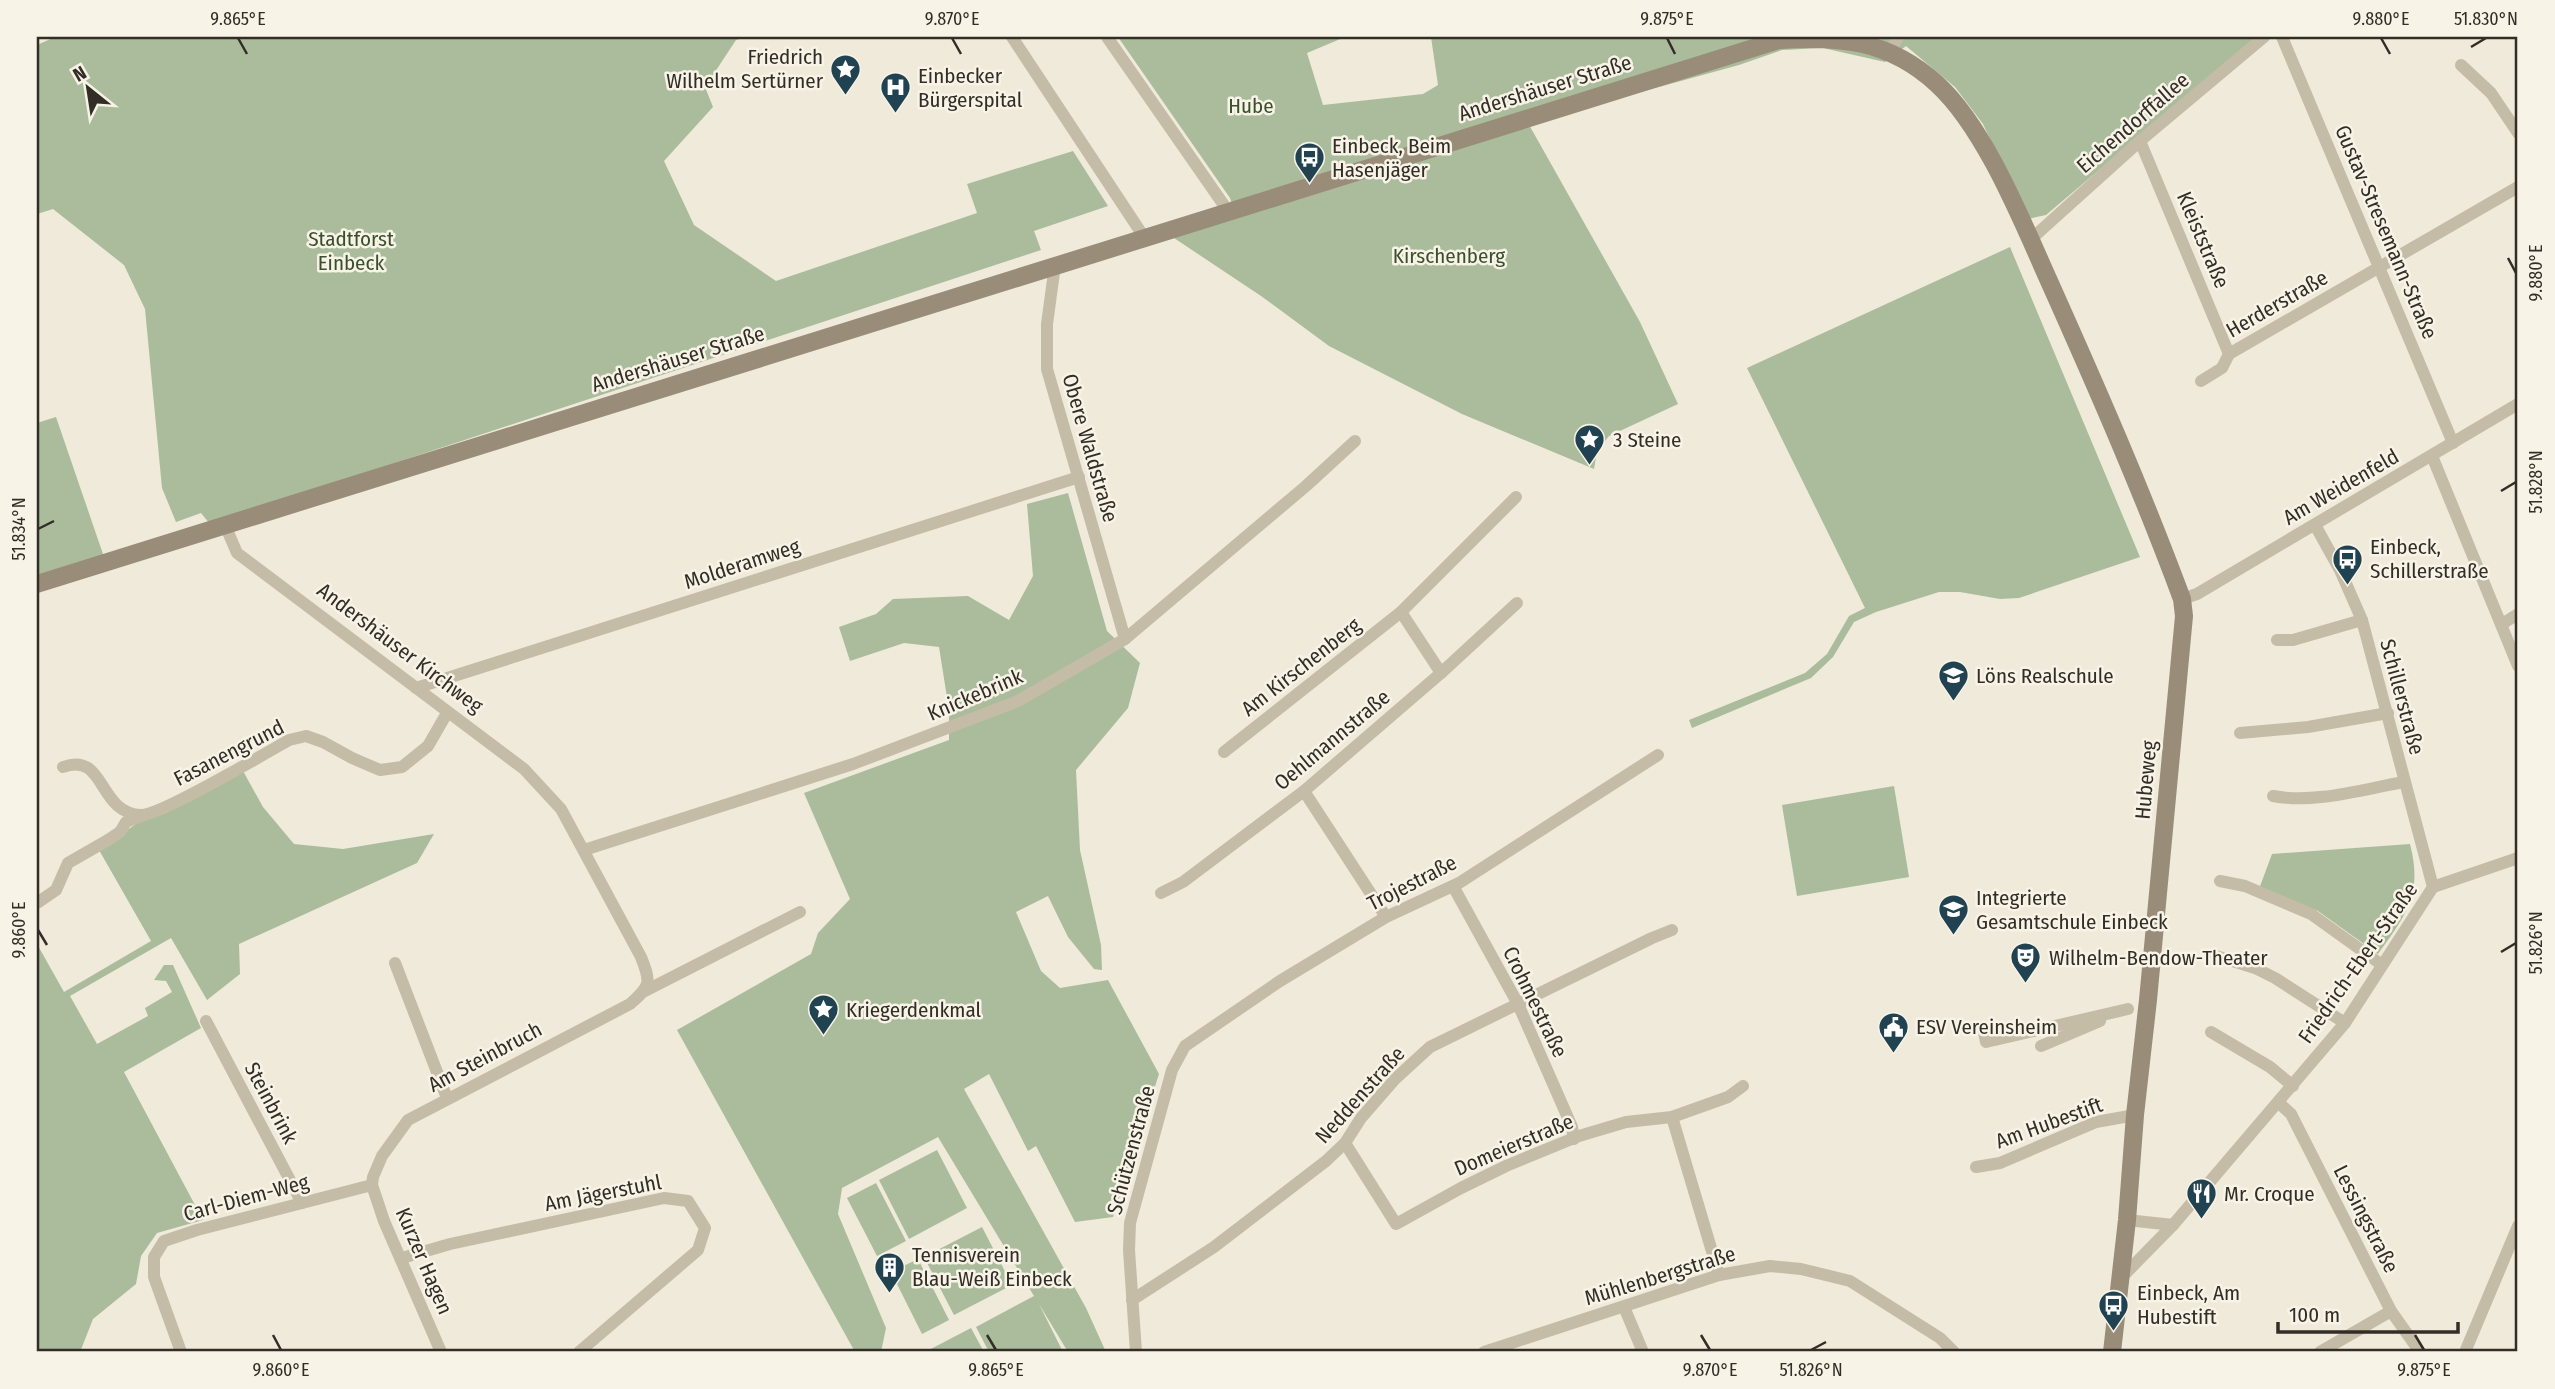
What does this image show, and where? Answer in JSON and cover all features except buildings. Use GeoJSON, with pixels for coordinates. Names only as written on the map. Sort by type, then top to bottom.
{"type":"FeatureCollection","features":[{"type":"Feature","properties":{"kind":"street"},"geometry":{"type":"LineString","coordinates":[[1012,37],[1144,237]]}},
{"type":"Feature","properties":{"kind":"street"},"geometry":{"type":"LineString","coordinates":[[1107,37],[1228,211]]}},
{"type":"Feature","properties":{"kind":"street","name":"Andershäuser Straße"},"geometry":{"type":"LineString","coordinates":[[225,525],[1779,40],[1820,37],[1872,45],[1894,44],[1936,83],[1961,111],[1984,147],[2031,240]]}},
{"type":"Feature","properties":{"kind":"street","name":"Eichendorffallee"},"geometry":{"type":"LineString","coordinates":[[2031,240],[2140,141],[2264,37]]}},
{"type":"Feature","properties":{"kind":"street","name":"Gustav-Stresemann-Straße"},"geometry":{"type":"LineString","coordinates":[[2282,37],[2453,443]]}},
{"type":"Feature","properties":{"kind":"street"},"geometry":{"type":"LineString","coordinates":[[2461,65],[2491,93],[2518,133]]}},
{"type":"Feature","properties":{"kind":"street","name":"Kleiststraße"},"geometry":{"type":"LineString","coordinates":[[2140,141],[2229,354]]}},
{"type":"Feature","properties":{"kind":"street","name":"Herderstraße"},"geometry":{"type":"LineString","coordinates":[[2201,381],[2222,368],[2229,354],[2518,187]]}},
{"type":"Feature","properties":{"kind":"street","name":"Hubeweg"},"geometry":{"type":"LineString","coordinates":[[2031,240],[2116,429],[2182,599],[2184,616],[2135,1115],[2132,1220],[2121,1278],[2112,1352]]}},
{"type":"Feature","properties":{"kind":"street","name":"Obere Waldstraße"},"geometry":{"type":"LineString","coordinates":[[1055,265],[1048,324],[1047,369],[1125,639]]}},
{"type":"Feature","properties":{"kind":"street","name":"Am Weidenfeld"},"geometry":{"type":"LineString","coordinates":[[2182,599],[2197,594],[2518,404]]}},
{"type":"Feature","properties":{"kind":"street","name":"Knickebrink"},"geometry":{"type":"LineString","coordinates":[[584,850],[853,764],[1018,701],[1125,639],[1306,486],[1355,441]]}},
{"type":"Feature","properties":{"kind":"street"},"geometry":{"type":"LineString","coordinates":[[2432,456],[2518,666]]}},
{"type":"Feature","properties":{"kind":"street","name":"Molderamweg"},"geometry":{"type":"LineString","coordinates":[[416,688],[1079,477]]}},
{"type":"Feature","properties":{"kind":"street","name":"Am Kirschenberg"},"geometry":{"type":"LineString","coordinates":[[1224,752],[1401,612],[1516,497]]}},
{"type":"Feature","properties":{"kind":"street"},"geometry":{"type":"LineString","coordinates":[[37,584],[225,525]]}},
{"type":"Feature","properties":{"kind":"street","name":"Andershäuser Kirchweg"},"geometry":{"type":"LineString","coordinates":[[225,525],[237,553],[524,769],[561,809],[649,977],[645,991]]}},
{"type":"Feature","properties":{"kind":"street","name":"Schillerstraße"},"geometry":{"type":"LineString","coordinates":[[2315,525],[2340,570],[2362,620],[2433,887]]}},
{"type":"Feature","properties":{"kind":"street","name":"Oehlmannstraße"},"geometry":{"type":"LineString","coordinates":[[1161,893],[1183,882],[1304,791],[1441,673],[1517,603]]}},
{"type":"Feature","properties":{"kind":"street"},"geometry":{"type":"LineString","coordinates":[[1401,612],[1441,673]]}},
{"type":"Feature","properties":{"kind":"street"},"geometry":{"type":"LineString","coordinates":[[2502,624],[2518,614]]}},
{"type":"Feature","properties":{"kind":"street"},"geometry":{"type":"LineString","coordinates":[[2277,640],[2293,640],[2362,620]]}},
{"type":"Feature","properties":{"kind":"street","name":"Fasanengrund"},"geometry":{"type":"LineString","coordinates":[[142,816],[172,804],[289,740],[306,736],[380,770],[402,767],[428,746],[447,713]]}},
{"type":"Feature","properties":{"kind":"street"},"geometry":{"type":"LineString","coordinates":[[2240,733],[2308,727],[2388,713]]}},
{"type":"Feature","properties":{"kind":"street","name":"Trojestraße"},"geometry":{"type":"LineString","coordinates":[[1185,1046],[1280,981],[1386,917],[1453,886],[1658,755]]}},
{"type":"Feature","properties":{"kind":"street"},"geometry":{"type":"LineString","coordinates":[[63,767],[74,763],[86,765],[110,799],[122,810],[142,816]]}},
{"type":"Feature","properties":{"kind":"street"},"geometry":{"type":"LineString","coordinates":[[2273,796],[2286,799],[2322,796],[2404,782]]}},
{"type":"Feature","properties":{"kind":"street"},"geometry":{"type":"LineString","coordinates":[[1304,791],[1386,917]]}},
{"type":"Feature","properties":{"kind":"street"},"geometry":{"type":"LineString","coordinates":[[37,902],[57,890],[68,863],[120,832],[126,822],[142,816]]}},
{"type":"Feature","properties":{"kind":"street","name":"Friedrich-Ebert-Straße"},"geometry":{"type":"LineString","coordinates":[[2121,1278],[2174,1225],[2345,1023],[2433,887],[2518,858]]}},
{"type":"Feature","properties":{"kind":"street"},"geometry":{"type":"LineString","coordinates":[[2220,880],[2245,886],[2311,914],[2382,965]]}},
{"type":"Feature","properties":{"kind":"street","name":"Crohmestraße"},"geometry":{"type":"LineString","coordinates":[[1453,886],[1518,1004],[1572,1127],[1574,1139]]}},
{"type":"Feature","properties":{"kind":"street","name":"Am Steinbruch"},"geometry":{"type":"LineString","coordinates":[[373,1185],[373,1177],[382,1156],[408,1120],[630,1004],[645,991],[800,912]]}},
{"type":"Feature","properties":{"kind":"street","name":"Neddenstraße"},"geometry":{"type":"LineString","coordinates":[[1132,1300],[1214,1247],[1326,1161],[1345,1143],[1361,1118],[1395,1079],[1430,1047],[1672,930]]}},
{"type":"Feature","properties":{"kind":"street"},"geometry":{"type":"LineString","coordinates":[[2216,956],[2255,968],[2275,978],[2345,1023]]}},
{"type":"Feature","properties":{"kind":"street"},"geometry":{"type":"LineString","coordinates":[[395,963],[447,1098]]}},
{"type":"Feature","properties":{"kind":"street"},"geometry":{"type":"LineString","coordinates":[[1983,1027],[1986,1042],[2061,1031],[2148,1000]]}},
{"type":"Feature","properties":{"kind":"street","name":"Steinbrink"},"geometry":{"type":"LineString","coordinates":[[206,1021],[302,1203]]}},
{"type":"Feature","properties":{"kind":"street"},"geometry":{"type":"LineString","coordinates":[[2041,1046],[2061,1031]]}},
{"type":"Feature","properties":{"kind":"street"},"geometry":{"type":"LineString","coordinates":[[2211,1032],[2270,1067],[2292,1086]]}},
{"type":"Feature","properties":{"kind":"street","name":"Schützenstraße"},"geometry":{"type":"LineString","coordinates":[[1136,1352],[1129,1250],[1130,1223],[1172,1070],[1185,1046]]}},
{"type":"Feature","properties":{"kind":"street","name":"Domeierstraße"},"geometry":{"type":"LineString","coordinates":[[1345,1143],[1396,1224],[1506,1166],[1626,1122],[1672,1117],[1728,1097],[1743,1086]]}},
{"type":"Feature","properties":{"kind":"street","name":"Lessingstraße"},"geometry":{"type":"LineString","coordinates":[[2279,1103],[2291,1114],[2391,1311],[2420,1352]]}},
{"type":"Feature","properties":{"kind":"street","name":"Am Hubestift"},"geometry":{"type":"LineString","coordinates":[[1976,1167],[2000,1163],[2096,1122],[2135,1115]]}},
{"type":"Feature","properties":{"kind":"street"},"geometry":{"type":"LineString","coordinates":[[1672,1117],[1719,1275]]}},
{"type":"Feature","properties":{"kind":"street","name":"Carl-Diem-Weg"},"geometry":{"type":"LineString","coordinates":[[181,1352],[154,1278],[154,1257],[164,1241],[373,1185]]}},
{"type":"Feature","properties":{"kind":"street","name":"Kurzer Hagen"},"geometry":{"type":"LineString","coordinates":[[373,1185],[384,1221],[441,1352]]}},
{"type":"Feature","properties":{"kind":"street","name":"Am Jägerstuhl"},"geometry":{"type":"LineString","coordinates":[[402,1258],[450,1244],[664,1198],[688,1201],[705,1228],[698,1250],[579,1352]]}},
{"type":"Feature","properties":{"kind":"street"},"geometry":{"type":"LineString","coordinates":[[2132,1220],[2174,1225]]}},
{"type":"Feature","properties":{"kind":"street"},"geometry":{"type":"LineString","coordinates":[[2465,1352],[2518,1226]]}},
{"type":"Feature","properties":{"kind":"street","name":"Mühlenbergstraße"},"geometry":{"type":"LineString","coordinates":[[1483,1352],[1719,1275],[1770,1266],[1801,1269],[1850,1281],[1940,1338],[1954,1352]]}},
{"type":"Feature","properties":{"kind":"street"},"geometry":{"type":"LineString","coordinates":[[1624,1307],[1643,1352]]}},
{"type":"Feature","properties":{"kind":"street"},"geometry":{"type":"LineString","coordinates":[[2320,1352],[2391,1311]]}},
{"type":"Feature","properties":{"kind":"green space","name":"Stadtforst Einbeck"},"geometry":{"type":"Polygon","coordinates":[[[55,37],[746,37],[736,40],[705,87],[713,107],[664,161],[694,225],[776,281],[977,213],[967,184],[1073,151],[1108,206],[1034,231],[1041,250],[210,524],[201,513],[176,522],[162,488],[145,309],[124,265],[53,209],[37,214],[37,45],[55,37]]]}},
{"type":"Feature","properties":{"kind":"green space","name":"Kirschenberg"},"geometry":{"type":"Polygon","coordinates":[[[1118,37],[1345,37],[1307,53],[1323,105],[1423,94],[1438,85],[1431,37],[2256,37],[2046,215],[2028,219],[1983,124],[1955,87],[1906,46],[1885,62],[1823,48],[1782,50],[1739,65],[1528,123],[1640,322],[1678,404],[1609,436],[1597,451],[1594,469],[1462,414],[1329,346],[1261,296],[1168,234],[1235,214],[1230,198],[1118,37]]]}},
{"type":"Feature","properties":{"kind":"green space"},"geometry":{"type":"Polygon","coordinates":[[[2010,247],[2140,557],[2019,598],[2000,599],[1960,592],[1939,592],[1876,612],[1854,622],[1833,657],[1811,678],[1692,728],[1689,720],[1805,673],[1827,654],[1849,616],[1865,608],[1747,368],[2010,247]]]}},
{"type":"Feature","properties":{"kind":"green space"},"geometry":{"type":"Polygon","coordinates":[[[56,417],[104,557],[37,578],[37,423],[56,417]]]}},
{"type":"Feature","properties":{"kind":"green space"},"geometry":{"type":"Polygon","coordinates":[[[1068,493],[1107,631],[1140,663],[1128,708],[1076,770],[1080,850],[1101,945],[1102,970],[1094,969],[1068,937],[1048,896],[1016,912],[1041,971],[1060,988],[1108,980],[1159,1074],[1113,1217],[1075,1222],[1036,1146],[1028,1151],[989,1074],[964,1089],[1086,1308],[1106,1352],[1068,1352],[1039,1304],[1063,1352],[989,1352],[976,1327],[1034,1296],[938,1137],[842,1188],[838,1214],[886,1328],[881,1352],[855,1352],[677,1030],[811,954],[818,933],[850,899],[804,793],[949,740],[949,710],[939,647],[904,643],[850,661],[839,627],[876,614],[893,599],[968,596],[1009,620],[1033,576],[1027,504],[1068,493]]]}},
{"type":"Feature","properties":{"kind":"green space"},"geometry":{"type":"Polygon","coordinates":[[[243,771],[263,807],[294,844],[343,849],[434,834],[417,863],[239,944],[240,974],[207,1000],[171,938],[70,996],[97,1044],[148,1016],[145,1008],[172,992],[166,981],[154,980],[164,965],[173,965],[201,1028],[124,1072],[203,1220],[157,1233],[141,1256],[136,1284],[93,1319],[80,1352],[37,1352],[37,944],[64,992],[151,941],[99,850],[143,819],[166,813],[243,771]]]}},
{"type":"Feature","properties":{"kind":"green space"},"geometry":{"type":"Polygon","coordinates":[[[1894,786],[1909,877],[1797,896],[1782,805],[1894,786]]]}},
{"type":"Feature","properties":{"kind":"green space"},"geometry":{"type":"Polygon","coordinates":[[[2410,844],[2414,861],[2413,890],[2404,915],[2378,954],[2318,911],[2259,889],[2272,854],[2410,844]]]}},
{"type":"Feature","properties":{"kind":"green space"},"geometry":{"type":"Polygon","coordinates":[[[937,1150],[967,1208],[909,1239],[879,1180],[937,1150]]]}},
{"type":"Feature","properties":{"kind":"green space"},"geometry":{"type":"Polygon","coordinates":[[[876,1183],[906,1241],[877,1256],[847,1198],[876,1183]]]}},
{"type":"Feature","properties":{"kind":"green space"},"geometry":{"type":"Polygon","coordinates":[[[982,1227],[1012,1285],[954,1315],[924,1257],[982,1227]]]}},
{"type":"Feature","properties":{"kind":"green space"},"geometry":{"type":"Polygon","coordinates":[[[918,1259],[949,1320],[922,1334],[891,1272],[918,1259]]]}},
{"type":"Feature","properties":{"kind":"green space"},"geometry":{"type":"Polygon","coordinates":[[[971,1328],[984,1352],[925,1352],[971,1328]]]}},
{"type":"Feature","properties":{"kind":"place","name":"Friedrich Wilhelm Sertürner"},"geometry":{"type":"Point","coordinates":[846,96]}},
{"type":"Feature","properties":{"kind":"place","name":"Einbecker Bürgerspital"},"geometry":{"type":"Point","coordinates":[895,115]}},
{"type":"Feature","properties":{"kind":"place","name":"Einbeck, Beim Hasenjäger"},"geometry":{"type":"Point","coordinates":[1309,185]}},
{"type":"Feature","properties":{"kind":"place","name":"3 Steine"},"geometry":{"type":"Point","coordinates":[1590,467]}},
{"type":"Feature","properties":{"kind":"place","name":"Einbeck, Schillerstraße"},"geometry":{"type":"Point","coordinates":[2347,586]}},
{"type":"Feature","properties":{"kind":"place","name":"Löns Realschule"},"geometry":{"type":"Point","coordinates":[1953,703]}},
{"type":"Feature","properties":{"kind":"place","name":"Integrierte Gesamtschule Einbeck"},"geometry":{"type":"Point","coordinates":[1953,937]}},
{"type":"Feature","properties":{"kind":"place","name":"Wilhelm-Bendow-Theater"},"geometry":{"type":"Point","coordinates":[2026,985]}},
{"type":"Feature","properties":{"kind":"place","name":"Kriegerdenkmal"},"geometry":{"type":"Point","coordinates":[823,1037]}},
{"type":"Feature","properties":{"kind":"place","name":"ESV Vereinsheim"},"geometry":{"type":"Point","coordinates":[1893,1054]}},
{"type":"Feature","properties":{"kind":"place","name":"Mr. Croque"},"geometry":{"type":"Point","coordinates":[2201,1221]}},
{"type":"Feature","properties":{"kind":"place","name":"Tennisverein Blau-Weiß Einbeck"},"geometry":{"type":"Point","coordinates":[889,1294]}},
{"type":"Feature","properties":{"kind":"place","name":"Einbeck, Am Hubestift"},"geometry":{"type":"Point","coordinates":[2114,1332]}},
{"type":"Feature","properties":{"kind":"park label","name":"Hube"},"geometry":{"type":"Point","coordinates":[1251,106]}}]}
